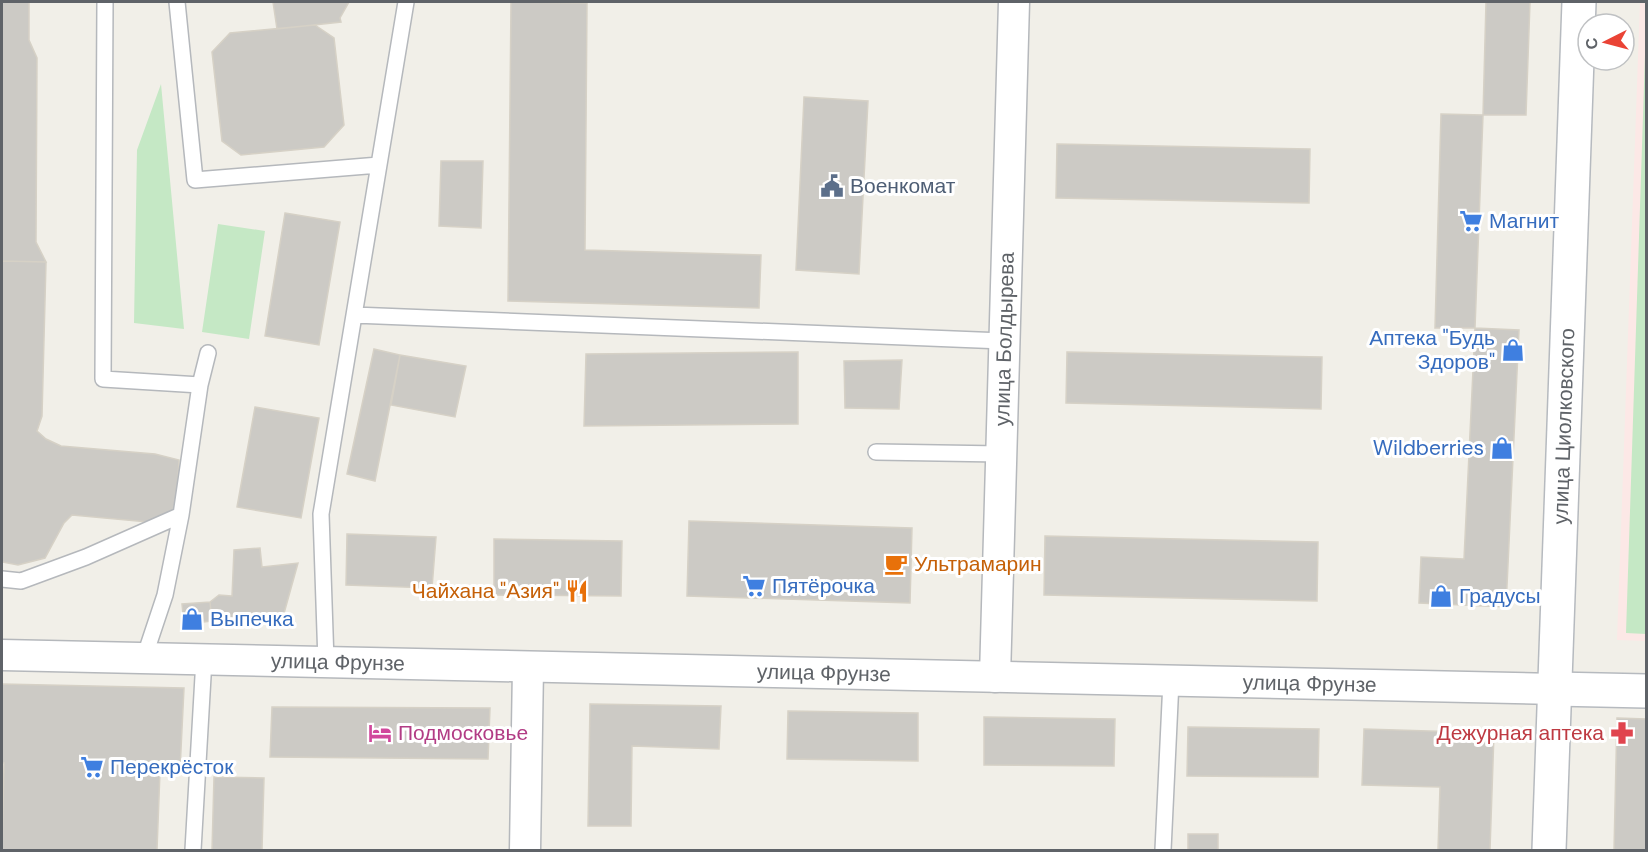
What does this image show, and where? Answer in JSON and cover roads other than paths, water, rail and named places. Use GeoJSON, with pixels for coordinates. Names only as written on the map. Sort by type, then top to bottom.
{"type":"FeatureCollection","features":[{"type":"Feature","properties":{"kind":"main road","name":"улица Циолковского"},"geometry":{"type":"LineString","coordinates":[[1549,850],[1580,2]]}},
{"type":"Feature","properties":{"kind":"main road","name":"улица Фрунзе"},"geometry":{"type":"LineString","coordinates":[[1555,689],[1647,691]]}},
{"type":"Feature","properties":{"kind":"street","name":"улица Болдырева"},"geometry":{"type":"LineString","coordinates":[[995,677],[1014,2]]}},
{"type":"Feature","properties":{"kind":"street","name":"улица Фрунзе"},"geometry":{"type":"LineString","coordinates":[[2,655],[1555,689]]}},
{"type":"Feature","properties":{"kind":"street"},"geometry":{"type":"LineString","coordinates":[[525,850],[528,667]]}},
{"type":"Feature","properties":{"kind":"lane"},"geometry":{"type":"LineString","coordinates":[[105,2],[103,379],[200,385]]}},
{"type":"Feature","properties":{"kind":"lane"},"geometry":{"type":"LineString","coordinates":[[177,2],[195,180],[379,165]]}},
{"type":"Feature","properties":{"kind":"lane"},"geometry":{"type":"LineString","coordinates":[[326,662],[321,514],[406,2]]}},
{"type":"Feature","properties":{"kind":"lane"},"geometry":{"type":"LineString","coordinates":[[354,315],[1003,341]]}},
{"type":"Feature","properties":{"kind":"lane"},"geometry":{"type":"LineString","coordinates":[[144,658],[165,595],[181,515],[200,385],[208,353]]}},
{"type":"Feature","properties":{"kind":"lane"},"geometry":{"type":"LineString","coordinates":[[876,452],[1001,454]]}},
{"type":"Feature","properties":{"kind":"lane"},"geometry":{"type":"LineString","coordinates":[[2,579],[21,581],[86,557],[181,515]]}},
{"type":"Feature","properties":{"kind":"lane"},"geometry":{"type":"LineString","coordinates":[[193,850],[204,659]]}},
{"type":"Feature","properties":{"kind":"lane"},"geometry":{"type":"LineString","coordinates":[[1163,850],[1171,681]]}},
{"type":"Feature","properties":{"kind":"place","name":"Военкомат"},"geometry":{"type":"Point","coordinates":[832,186]}},
{"type":"Feature","properties":{"kind":"place","name":"Магнит"},"geometry":{"type":"Point","coordinates":[1471,221]}},
{"type":"Feature","properties":{"kind":"place","name":"Аптека \"Будь Здоров\""},"geometry":{"type":"Point","coordinates":[1513,350]}},
{"type":"Feature","properties":{"kind":"place","name":"Wildberries"},"geometry":{"type":"Point","coordinates":[1502,448]}},
{"type":"Feature","properties":{"kind":"place","name":"Ультрамарин"},"geometry":{"type":"Point","coordinates":[896,564]}},
{"type":"Feature","properties":{"kind":"place","name":"Пятёрочка"},"geometry":{"type":"Point","coordinates":[754,586]}},
{"type":"Feature","properties":{"kind":"place","name":"Чайхана \"Азия\""},"geometry":{"type":"Point","coordinates":[577,591]}},
{"type":"Feature","properties":{"kind":"place","name":"Градусы"},"geometry":{"type":"Point","coordinates":[1441,596]}},
{"type":"Feature","properties":{"kind":"place","name":"Выпечка"},"geometry":{"type":"Point","coordinates":[192,619]}},
{"type":"Feature","properties":{"kind":"place","name":"Подмосковье"},"geometry":{"type":"Point","coordinates":[380,733]}},
{"type":"Feature","properties":{"kind":"place","name":"Дежурная аптека"},"geometry":{"type":"Point","coordinates":[1622,733]}},
{"type":"Feature","properties":{"kind":"place","name":"Перекрёсток"},"geometry":{"type":"Point","coordinates":[92,767]}}]}
